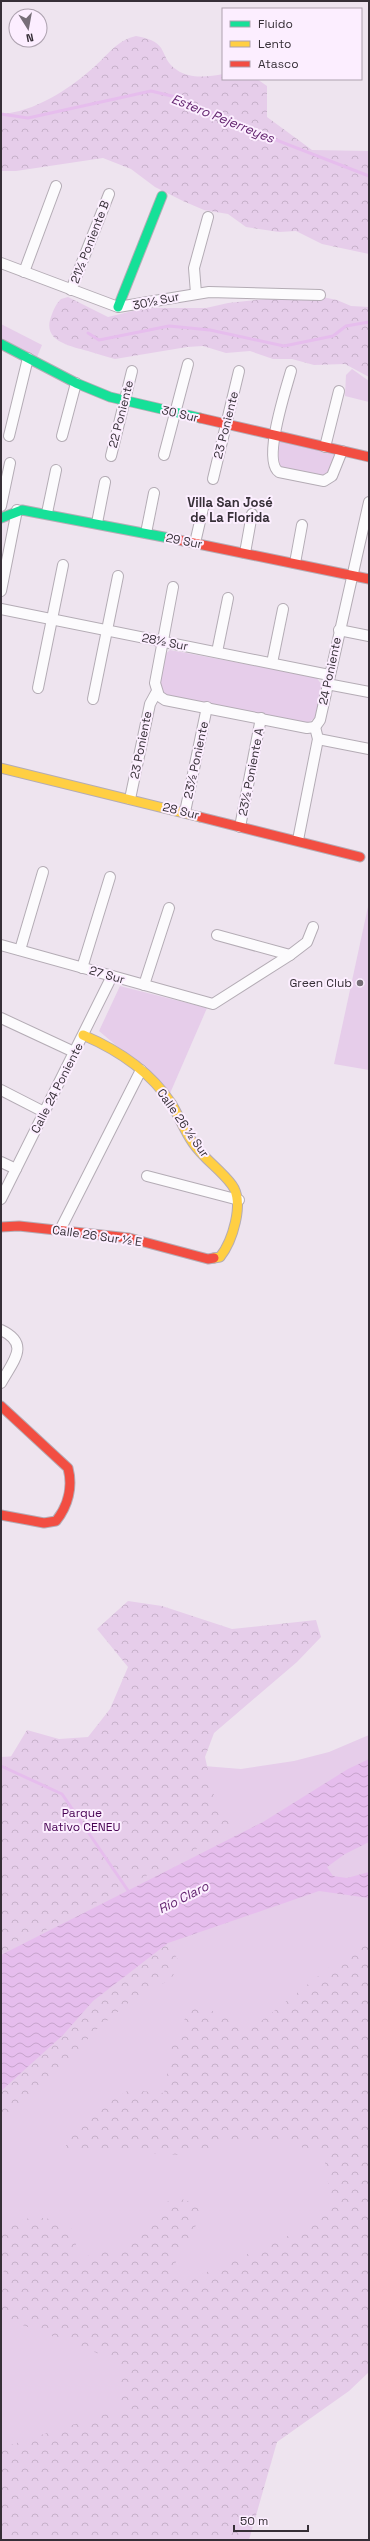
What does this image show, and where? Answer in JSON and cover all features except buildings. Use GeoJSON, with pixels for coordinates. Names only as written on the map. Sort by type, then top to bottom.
{"type":"FeatureCollection","features":[{"type":"Feature","properties":{"kind":"street"},"geometry":{"type":"LineString","coordinates":[[24,272],[56,186]]}},
{"type":"Feature","properties":{"kind":"street","name":"21½ Poniente B"},"geometry":{"type":"LineString","coordinates":[[71,290],[109,194]]}},
{"type":"Feature","properties":{"kind":"street"},"geometry":{"type":"LineString","coordinates":[[118,307],[162,196]]}},
{"type":"Feature","properties":{"kind":"street"},"geometry":{"type":"LineString","coordinates":[[196,293],[194,268],[208,216]]}},
{"type":"Feature","properties":{"kind":"street","name":"30½ Sur"},"geometry":{"type":"LineString","coordinates":[[1,264],[118,307],[129,307],[196,293],[320,295]]}},
{"type":"Feature","properties":{"kind":"street","name":"30 Sur"},"geometry":{"type":"LineString","coordinates":[[1,344],[76,383],[110,398],[369,458]]}},
{"type":"Feature","properties":{"kind":"street"},"geometry":{"type":"LineString","coordinates":[[9,436],[28,358]]}},
{"type":"Feature","properties":{"kind":"street"},"geometry":{"type":"LineString","coordinates":[[164,455],[188,364]]}},
{"type":"Feature","properties":{"kind":"street","name":"23 Poniente"},"geometry":{"type":"LineString","coordinates":[[212,479],[239,371]]}},
{"type":"Feature","properties":{"kind":"street"},"geometry":{"type":"LineString","coordinates":[[291,371],[275,436],[272,463],[279,472],[326,480],[332,476],[342,451]]}},
{"type":"Feature","properties":{"kind":"street","name":"22 Poniente"},"geometry":{"type":"LineString","coordinates":[[111,456],[132,372]]}},
{"type":"Feature","properties":{"kind":"street"},"geometry":{"type":"LineString","coordinates":[[62,436],[76,383]]}},
{"type":"Feature","properties":{"kind":"street"},"geometry":{"type":"LineString","coordinates":[[325,447],[339,391]]}},
{"type":"Feature","properties":{"kind":"street"},"geometry":{"type":"LineString","coordinates":[[1,506],[10,463]]}},
{"type":"Feature","properties":{"kind":"street"},"geometry":{"type":"LineString","coordinates":[[47,513],[56,470]]}},
{"type":"Feature","properties":{"kind":"street"},"geometry":{"type":"LineString","coordinates":[[97,523],[105,482]]}},
{"type":"Feature","properties":{"kind":"street"},"geometry":{"type":"LineString","coordinates":[[146,533],[154,492]]}},
{"type":"Feature","properties":{"kind":"street","name":"24 Poniente"},"geometry":{"type":"LineString","coordinates":[[315,727],[320,720],[352,575],[365,535],[369,502]]}},
{"type":"Feature","properties":{"kind":"street"},"geometry":{"type":"LineString","coordinates":[[195,543],[204,504]]}},
{"type":"Feature","properties":{"kind":"street"},"geometry":{"type":"LineString","coordinates":[[1,518],[17,510]]}},
{"type":"Feature","properties":{"kind":"street"},"geometry":{"type":"LineString","coordinates":[[1,591],[17,510]]}},
{"type":"Feature","properties":{"kind":"street","name":"29 Sur"},"geometry":{"type":"LineString","coordinates":[[17,510],[47,513],[369,579]]}},
{"type":"Feature","properties":{"kind":"street"},"geometry":{"type":"LineString","coordinates":[[245,553],[252,514]]}},
{"type":"Feature","properties":{"kind":"street"},"geometry":{"type":"LineString","coordinates":[[295,563],[302,525]]}},
{"type":"Feature","properties":{"kind":"street"},"geometry":{"type":"LineString","coordinates":[[38,688],[63,565]]}},
{"type":"Feature","properties":{"kind":"street"},"geometry":{"type":"LineString","coordinates":[[93,699],[118,576]]}},
{"type":"Feature","properties":{"kind":"street","name":"23 Poniente"},"geometry":{"type":"LineString","coordinates":[[130,800],[150,704],[156,693],[155,683],[173,587]]}},
{"type":"Feature","properties":{"kind":"street"},"geometry":{"type":"LineString","coordinates":[[217,652],[228,598]]}},
{"type":"Feature","properties":{"kind":"street","name":"28½ Sur"},"geometry":{"type":"LineString","coordinates":[[1,609],[272,663],[369,692]]}},
{"type":"Feature","properties":{"kind":"street"},"geometry":{"type":"LineString","coordinates":[[272,663],[283,609]]}},
{"type":"Feature","properties":{"kind":"street"},"geometry":{"type":"LineString","coordinates":[[339,630],[369,636]]}},
{"type":"Feature","properties":{"kind":"street"},"geometry":{"type":"LineString","coordinates":[[156,693],[165,700],[207,707],[307,728],[315,727],[318,739],[298,840]]}},
{"type":"Feature","properties":{"kind":"street","name":"23½ Poniente"},"geometry":{"type":"LineString","coordinates":[[185,812],[207,707]]}},
{"type":"Feature","properties":{"kind":"street","name":"23½ Poniente A"},"geometry":{"type":"LineString","coordinates":[[240,827],[261,718]]}},
{"type":"Feature","properties":{"kind":"street"},"geometry":{"type":"LineString","coordinates":[[318,739],[369,749]]}},
{"type":"Feature","properties":{"kind":"street","name":"28 Sur"},"geometry":{"type":"LineString","coordinates":[[1,768],[298,840],[360,857]]}},
{"type":"Feature","properties":{"kind":"street"},"geometry":{"type":"LineString","coordinates":[[20,950],[43,872]]}},
{"type":"Feature","properties":{"kind":"street"},"geometry":{"type":"LineString","coordinates":[[82,968],[110,877]]}},
{"type":"Feature","properties":{"kind":"street"},"geometry":{"type":"LineString","coordinates":[[144,985],[169,908]]}},
{"type":"Feature","properties":{"kind":"street"},"geometry":{"type":"LineString","coordinates":[[217,935],[290,955],[307,942],[314,927]]}},
{"type":"Feature","properties":{"kind":"street","name":"27 Sur"},"geometry":{"type":"LineString","coordinates":[[1,945],[213,1004],[290,955]]}},
{"type":"Feature","properties":{"kind":"street","name":"Calle 24 Poniente"},"geometry":{"type":"LineString","coordinates":[[1,1199],[112,976]]}},
{"type":"Feature","properties":{"kind":"street"},"geometry":{"type":"LineString","coordinates":[[1,1018],[74,1052]]}},
{"type":"Feature","properties":{"kind":"street","name":"Calle 26 ½ Sur"},"geometry":{"type":"LineString","coordinates":[[83,1035],[116,1051],[141,1070],[171,1102],[196,1148],[238,1196]]}},
{"type":"Feature","properties":{"kind":"street"},"geometry":{"type":"LineString","coordinates":[[60,1230],[141,1070]]}},
{"type":"Feature","properties":{"kind":"street"},"geometry":{"type":"LineString","coordinates":[[1,1090],[44,1112]]}},
{"type":"Feature","properties":{"kind":"street"},"geometry":{"type":"LineString","coordinates":[[1,1162],[16,1169]]}},
{"type":"Feature","properties":{"kind":"street"},"geometry":{"type":"LineString","coordinates":[[147,1176],[238,1196]]}},
{"type":"Feature","properties":{"kind":"street","name":"Calle 26 Sur ½ E"},"geometry":{"type":"LineString","coordinates":[[1,1227],[60,1230],[130,1238],[214,1259],[220,1258],[227,1248],[238,1196]]}},
{"type":"Feature","properties":{"kind":"street"},"geometry":{"type":"LineString","coordinates":[[1,1330],[13,1337],[18,1347],[18,1353],[1,1383]]}},
{"type":"Feature","properties":{"kind":"street"},"geometry":{"type":"LineString","coordinates":[[1,1406],[68,1468],[71,1475],[71,1484],[60,1516],[56,1521],[44,1523],[1,1515]]}},
{"type":"Feature","properties":{"kind":"green space"},"geometry":{"type":"Polygon","coordinates":[[[136,36],[155,42],[160,46],[171,65],[187,75],[212,76],[222,74],[222,80],[258,80],[267,86],[267,117],[312,150],[369,151],[369,254],[322,244],[296,231],[279,232],[246,227],[228,214],[204,210],[183,201],[155,187],[131,169],[103,158],[16,171],[1,171],[1,114],[26,109],[62,92],[93,68],[113,49],[129,38],[136,36]]]}},
{"type":"Feature","properties":{"kind":"green space"},"geometry":{"type":"Polygon","coordinates":[[[68,297],[108,317],[145,308],[206,308],[228,303],[266,299],[322,297],[337,300],[351,306],[369,307],[369,377],[345,364],[314,365],[292,359],[273,359],[250,351],[226,353],[203,346],[187,347],[115,359],[69,346],[56,339],[52,334],[49,328],[53,311],[61,299],[68,297]]]}},
{"type":"Feature","properties":{"kind":"green space"},"geometry":{"type":"Polygon","coordinates":[[[1,324],[42,345],[37,357],[1,338],[1,324]]]}},
{"type":"Feature","properties":{"kind":"green space"},"geometry":{"type":"Polygon","coordinates":[[[352,369],[369,381],[369,402],[345,396],[346,375],[352,369]]]}},
{"type":"Feature","properties":{"kind":"green space"},"geometry":{"type":"Polygon","coordinates":[[[278,439],[335,453],[328,477],[281,470],[276,462],[278,439]]]}},
{"type":"Feature","properties":{"kind":"green space"},"geometry":{"type":"Polygon","coordinates":[[[170,650],[316,677],[322,685],[315,718],[306,724],[166,696],[159,686],[164,655],[170,650]]]}},
{"type":"Feature","properties":{"kind":"green space","name":"Green Club"},"geometry":{"type":"Polygon","coordinates":[[[369,902],[369,1070],[334,1064],[369,902]]]}},
{"type":"Feature","properties":{"kind":"green space"},"geometry":{"type":"Polygon","coordinates":[[[120,986],[207,1008],[168,1098],[137,1063],[99,1031],[120,986]]]}},
{"type":"Feature","properties":{"kind":"green space","name":"Parque Nativo CENEU"},"geometry":{"type":"Polygon","coordinates":[[[128,1601],[162,1606],[232,1629],[316,1620],[321,1637],[297,1662],[214,1733],[205,1757],[213,1793],[233,1829],[1,1954],[1,1773],[27,1730],[59,1739],[88,1737],[110,1709],[128,1667],[97,1629],[128,1601]]]}},
{"type":"Feature","properties":{"kind":"green space"},"geometry":{"type":"Polygon","coordinates":[[[369,1735],[369,2289],[1,2540],[1,1757],[55,1754],[241,1769],[294,1761],[329,1752],[369,1735]]]}},
{"type":"Feature","properties":{"kind":"green space"},"geometry":{"type":"Polygon","coordinates":[[[168,1943],[180,1963],[171,1979],[132,2000],[97,2029],[31,2100],[1,2128],[1,2093],[55,2044],[102,1991],[168,1943]]]}},
{"type":"Feature","properties":{"kind":"green space"},"geometry":{"type":"Polygon","coordinates":[[[369,1944],[369,2372],[349,2391],[277,2442],[249,2540],[1,2540],[1,2445],[4,2447],[121,2409],[121,2362],[1,2317],[1,2296],[6,2278],[1,2264],[1,2226],[33,2217],[69,2221],[80,2258],[135,2243],[172,2196],[206,2207],[170,2273],[191,2279],[286,2237],[332,2209],[324,2156],[288,2142],[234,2141],[182,2155],[64,2149],[82,2118],[129,2090],[164,2093],[172,2045],[193,2002],[251,2029],[345,1955],[369,1944]]]}},
{"type":"Feature","properties":{"kind":"water","name":"Río Claro"},"geometry":{"type":"Polygon","coordinates":[[[369,1759],[369,1842],[345,1854],[327,1867],[333,1876],[347,1878],[369,1872],[369,1898],[319,1891],[168,1943],[93,2001],[63,2035],[1,2091],[1,1955],[263,1822],[348,1769],[369,1759]]]}},
{"type":"Feature","properties":{"kind":"waterway","name":"Estero Pejerreyes"},"geometry":{"type":"LineString","coordinates":[[1,114],[28,118],[151,91],[180,98],[248,129],[369,176]]}},
{"type":"Feature","properties":{"kind":"waterway"},"geometry":{"type":"LineString","coordinates":[[88,333],[99,340],[169,326],[210,330],[284,346],[333,336],[346,326],[369,322]]}},
{"type":"Feature","properties":{"kind":"waterway"},"geometry":{"type":"LineString","coordinates":[[1,1766],[62,1794],[129,1892]]}},
{"type":"Feature","properties":{"kind":"traffic: fast"},"geometry":{"type":"LineString","coordinates":[[118,307],[162,196]]}},
{"type":"Feature","properties":{"kind":"traffic: fast"},"geometry":{"type":"LineString","coordinates":[[1,344],[76,383],[110,397],[200,418]]}},
{"type":"Feature","properties":{"kind":"traffic: fast"},"geometry":{"type":"LineString","coordinates":[[1,518],[22,510],[169,538]]}},
{"type":"Feature","properties":{"kind":"traffic: slow"},"geometry":{"type":"LineString","coordinates":[[1,768],[200,817]]}},
{"type":"Feature","properties":{"kind":"traffic: slow"},"geometry":{"type":"LineString","coordinates":[[83,1035],[109,1047],[143,1071],[153,1081],[171,1103],[193,1143],[232,1185],[236,1193],[237,1202],[235,1222],[229,1242],[220,1257],[214,1258]]}},
{"type":"Feature","properties":{"kind":"traffic: jam"},"geometry":{"type":"LineString","coordinates":[[200,418],[369,457]]}},
{"type":"Feature","properties":{"kind":"traffic: jam"},"geometry":{"type":"LineString","coordinates":[[169,538],[369,579]]}},
{"type":"Feature","properties":{"kind":"traffic: jam"},"geometry":{"type":"LineString","coordinates":[[200,817],[360,857]]}},
{"type":"Feature","properties":{"kind":"traffic: jam"},"geometry":{"type":"LineString","coordinates":[[1,1227],[19,1226],[129,1238],[208,1259],[214,1258]]}},
{"type":"Feature","properties":{"kind":"traffic: jam"},"geometry":{"type":"LineString","coordinates":[[1,1406],[68,1468],[70,1482],[70,1489],[64,1509],[56,1521],[44,1523],[1,1515]]}},
{"type":"Feature","properties":{"kind":"place","name":"Green Club"},"geometry":{"type":"Point","coordinates":[360,983]}},
{"type":"Feature","properties":{"kind":"district","name":"Villa San José de La Florida"},"geometry":{"type":"Point","coordinates":[230,510]}}]}
